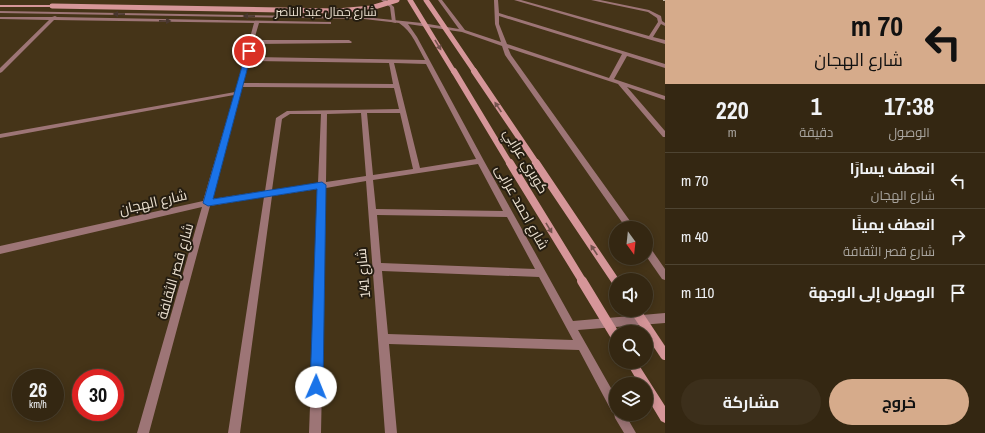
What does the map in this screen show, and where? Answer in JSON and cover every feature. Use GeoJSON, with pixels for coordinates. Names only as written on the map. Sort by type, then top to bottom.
{"type":"FeatureCollection","features":[{"type":"Feature","properties":{"kind":"main road"},"geometry":{"type":"LineString","coordinates":[[0,6],[337,11],[371,8],[396,0]]}},
{"type":"Feature","properties":{"kind":"main road","name":"كوبري عرابي"},"geometry":{"type":"LineString","coordinates":[[410,0],[609,326]]}},
{"type":"Feature","properties":{"kind":"main road","name":"كوبري عرابي"},"geometry":{"type":"LineString","coordinates":[[426,0],[610,273]]}},
{"type":"Feature","properties":{"kind":"main road"},"geometry":{"type":"LineString","coordinates":[[640,317],[665,355]]}},
{"type":"Feature","properties":{"kind":"main road"},"geometry":{"type":"LineString","coordinates":[[653,398],[665,417]]}},
{"type":"Feature","properties":{"kind":"street"},"geometry":{"type":"LineString","coordinates":[[383,0],[392,7],[398,22]]}},
{"type":"Feature","properties":{"kind":"street"},"geometry":{"type":"LineString","coordinates":[[440,0],[463,31]]}},
{"type":"Feature","properties":{"kind":"street"},"geometry":{"type":"LineString","coordinates":[[496,0],[496,24],[502,44],[515,66],[626,221]]}},
{"type":"Feature","properties":{"kind":"street"},"geometry":{"type":"LineString","coordinates":[[516,0],[665,42]]}},
{"type":"Feature","properties":{"kind":"street"},"geometry":{"type":"LineString","coordinates":[[593,0],[649,11],[659,17],[660,22],[665,25]]}},
{"type":"Feature","properties":{"kind":"street","name":"شارع جمال عبد الناصر"},"geometry":{"type":"LineString","coordinates":[[0,12],[364,18],[386,21]]}},
{"type":"Feature","properties":{"kind":"street"},"geometry":{"type":"LineString","coordinates":[[0,71],[60,12]]}},
{"type":"Feature","properties":{"kind":"street"},"geometry":{"type":"LineString","coordinates":[[496,14],[665,66]]}},
{"type":"Feature","properties":{"kind":"street","name":"شارع جمال عبد الناصر"},"geometry":{"type":"LineString","coordinates":[[0,18],[371,23],[386,21]]}},
{"type":"Feature","properties":{"kind":"street"},"geometry":{"type":"LineString","coordinates":[[386,21],[422,24],[463,31],[665,98]]}},
{"type":"Feature","properties":{"kind":"street","name":"شارع قصر الثقافة"},"geometry":{"type":"LineString","coordinates":[[143,433],[257,22]]}},
{"type":"Feature","properties":{"kind":"street","name":"شارع احمد عرابى"},"geometry":{"type":"LineString","coordinates":[[398,22],[413,33],[480,161],[609,395]]}},
{"type":"Feature","properties":{"kind":"street"},"geometry":{"type":"LineString","coordinates":[[650,38],[660,22]]}},
{"type":"Feature","properties":{"kind":"street"},"geometry":{"type":"LineString","coordinates":[[252,42],[349,42]]}},
{"type":"Feature","properties":{"kind":"street"},"geometry":{"type":"LineString","coordinates":[[611,80],[625,54]]}},
{"type":"Feature","properties":{"kind":"street"},"geometry":{"type":"LineString","coordinates":[[247,60],[427,62]]}},
{"type":"Feature","properties":{"kind":"street"},"geometry":{"type":"LineString","coordinates":[[391,62],[417,171]]}},
{"type":"Feature","properties":{"kind":"street"},"geometry":{"type":"LineString","coordinates":[[621,83],[665,135]]}},
{"type":"Feature","properties":{"kind":"street"},"geometry":{"type":"LineString","coordinates":[[0,136],[239,89],[397,86]]}},
{"type":"Feature","properties":{"kind":"street","name":"شارع 141"},"geometry":{"type":"LineString","coordinates":[[364,111],[391,433]]}},
{"type":"Feature","properties":{"kind":"street"},"geometry":{"type":"LineString","coordinates":[[234,433],[279,118],[289,112],[403,111]]}},
{"type":"Feature","properties":{"kind":"street"},"geometry":{"type":"LineString","coordinates":[[315,433],[324,112]]}},
{"type":"Feature","properties":{"kind":"street","name":"شارع الهجان"},"geometry":{"type":"LineString","coordinates":[[0,250],[208,203],[480,161]]}},
{"type":"Feature","properties":{"kind":"street"},"geometry":{"type":"LineString","coordinates":[[372,212],[509,214]]}},
{"type":"Feature","properties":{"kind":"street"},"geometry":{"type":"LineString","coordinates":[[653,259],[665,276]]}},
{"type":"Feature","properties":{"kind":"street"},"geometry":{"type":"LineString","coordinates":[[377,267],[542,273]]}},
{"type":"Feature","properties":{"kind":"street"},"geometry":{"type":"LineString","coordinates":[[571,326],[665,318]]}},
{"type":"Feature","properties":{"kind":"street"},"geometry":{"type":"LineString","coordinates":[[383,339],[581,345]]}},
{"type":"Feature","properties":{"kind":"street"},"geometry":{"type":"LineString","coordinates":[[623,421],[630,433]]}},
{"type":"Feature","properties":{"kind":"route"},"geometry":{"type":"LineString","coordinates":[[249,51],[208,203],[322,185],[316,387]]}}]}
